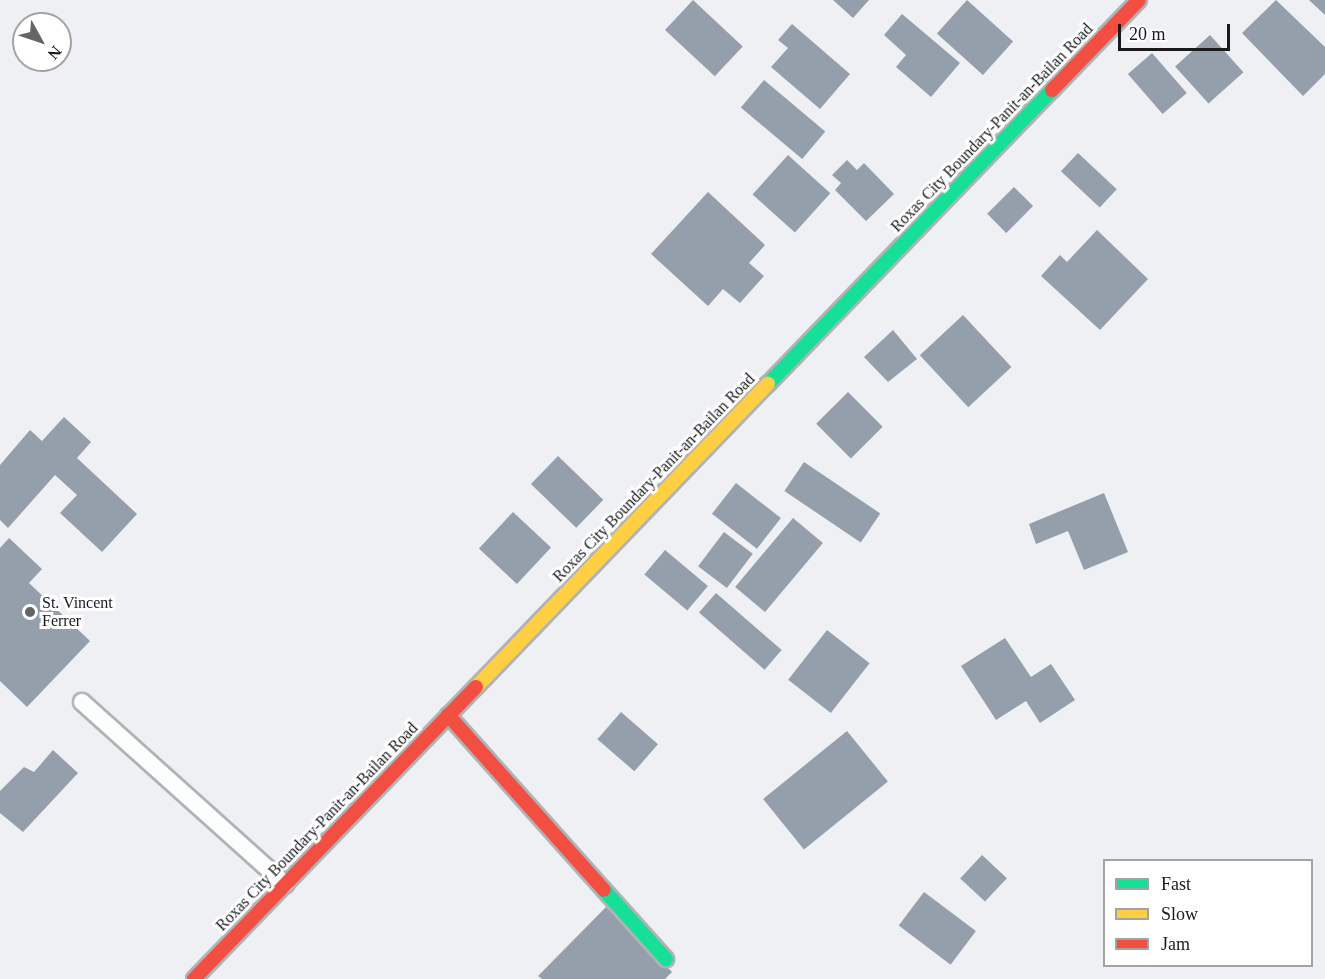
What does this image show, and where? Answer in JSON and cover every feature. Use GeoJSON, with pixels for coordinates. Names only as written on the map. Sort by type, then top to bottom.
{"type":"FeatureCollection","features":[{"type":"Feature","properties":{"kind":"main road","name":"Roxas City Boundary-Panit-an-Bailan Road"},"geometry":{"type":"LineString","coordinates":[[194,979],[1139,0]]}},
{"type":"Feature","properties":{"kind":"main road"},"geometry":{"type":"LineString","coordinates":[[448,715],[666,959]]}},
{"type":"Feature","properties":{"kind":"lane"},"geometry":{"type":"LineString","coordinates":[[82,702],[285,884]]}},
{"type":"Feature","properties":{"kind":"building"},"geometry":{"type":"Polygon","coordinates":[[[693,0],[743,46],[715,76],[665,30],[693,0]]]}},
{"type":"Feature","properties":{"kind":"building"},"geometry":{"type":"Polygon","coordinates":[[[833,0],[869,0],[853,18],[833,0]]]}},
{"type":"Feature","properties":{"kind":"building"},"geometry":{"type":"Polygon","coordinates":[[[967,0],[1013,41],[983,75],[937,33],[967,0]]]}},
{"type":"Feature","properties":{"kind":"building"},"geometry":{"type":"Polygon","coordinates":[[[1276,0],[1325,47],[1325,74],[1303,96],[1242,33],[1276,0]]]}},
{"type":"Feature","properties":{"kind":"building"},"geometry":{"type":"Polygon","coordinates":[[[1309,0],[1325,0],[1325,15],[1309,0]]]}},
{"type":"Feature","properties":{"kind":"building"},"geometry":{"type":"Polygon","coordinates":[[[902,14],[960,63],[931,97],[896,67],[906,55],[884,35],[902,14]]]}},
{"type":"Feature","properties":{"kind":"building"},"geometry":{"type":"Polygon","coordinates":[[[792,24],[850,74],[820,109],[771,67],[788,48],[778,40],[792,24]]]}},
{"type":"Feature","properties":{"kind":"building"},"geometry":{"type":"Polygon","coordinates":[[[1210,35],[1243,72],[1209,104],[1175,66],[1210,35]]]}},
{"type":"Feature","properties":{"kind":"building"},"geometry":{"type":"Polygon","coordinates":[[[1152,53],[1187,93],[1163,114],[1128,74],[1152,53]]]}},
{"type":"Feature","properties":{"kind":"building"},"geometry":{"type":"Polygon","coordinates":[[[764,80],[825,131],[802,159],[741,108],[764,80]]]}},
{"type":"Feature","properties":{"kind":"building"},"geometry":{"type":"Polygon","coordinates":[[[1078,153],[1117,189],[1100,207],[1061,171],[1078,153]]]}},
{"type":"Feature","properties":{"kind":"building"},"geometry":{"type":"Polygon","coordinates":[[[788,155],[830,193],[795,233],[753,194],[788,155]]]}},
{"type":"Feature","properties":{"kind":"building"},"geometry":{"type":"Polygon","coordinates":[[[847,160],[857,170],[864,163],[894,194],[866,221],[835,190],[841,183],[832,175],[847,160]]]}},
{"type":"Feature","properties":{"kind":"building"},"geometry":{"type":"Polygon","coordinates":[[[1014,187],[1033,206],[1006,233],[987,214],[1014,187]]]}},
{"type":"Feature","properties":{"kind":"building"},"geometry":{"type":"Polygon","coordinates":[[[708,192],[765,245],[749,263],[764,276],[740,303],[723,289],[708,306],[651,254],[708,192]]]}},
{"type":"Feature","properties":{"kind":"building"},"geometry":{"type":"Polygon","coordinates":[[[1097,230],[1148,279],[1100,330],[1041,276],[1060,255],[1067,262],[1097,230]]]}},
{"type":"Feature","properties":{"kind":"building"},"geometry":{"type":"Polygon","coordinates":[[[963,315],[1011,367],[968,407],[920,355],[963,315]]]}},
{"type":"Feature","properties":{"kind":"building"},"geometry":{"type":"Polygon","coordinates":[[[893,330],[917,359],[888,382],[864,357],[893,330]]]}},
{"type":"Feature","properties":{"kind":"building"},"geometry":{"type":"Polygon","coordinates":[[[848,392],[883,427],[851,458],[816,424],[848,392]]]}},
{"type":"Feature","properties":{"kind":"building"},"geometry":{"type":"Polygon","coordinates":[[[64,417],[91,442],[77,458],[137,514],[102,552],[60,513],[77,495],[55,475],[8,528],[0,520],[0,465],[30,430],[42,441],[64,417]]]}},
{"type":"Feature","properties":{"kind":"building"},"geometry":{"type":"Polygon","coordinates":[[[558,456],[603,500],[576,528],[531,484],[558,456]]]}},
{"type":"Feature","properties":{"kind":"building"},"geometry":{"type":"Polygon","coordinates":[[[804,462],[880,513],[861,542],[784,491],[804,462]]]}},
{"type":"Feature","properties":{"kind":"building"},"geometry":{"type":"Polygon","coordinates":[[[736,483],[781,518],[757,549],[712,514],[736,483]]]}},
{"type":"Feature","properties":{"kind":"building"},"geometry":{"type":"Polygon","coordinates":[[[1104,493],[1128,552],[1084,570],[1068,531],[1036,544],[1029,524],[1104,493]]]}},
{"type":"Feature","properties":{"kind":"building"},"geometry":{"type":"Polygon","coordinates":[[[513,512],[551,547],[517,584],[479,549],[513,512]]]}},
{"type":"Feature","properties":{"kind":"building"},"geometry":{"type":"Polygon","coordinates":[[[793,518],[823,543],[765,612],[735,587],[793,518]]]}},
{"type":"Feature","properties":{"kind":"building"},"geometry":{"type":"Polygon","coordinates":[[[724,532],[753,554],[727,588],[698,566],[724,532]]]}},
{"type":"Feature","properties":{"kind":"building","name":"St. Vincent Ferrer"},"geometry":{"type":"Polygon","coordinates":[[[9,538],[42,569],[29,583],[90,641],[27,707],[0,681],[0,548],[9,538]]]}},
{"type":"Feature","properties":{"kind":"building"},"geometry":{"type":"Polygon","coordinates":[[[665,550],[708,586],[687,611],[644,575],[665,550]]]}},
{"type":"Feature","properties":{"kind":"building"},"geometry":{"type":"Polygon","coordinates":[[[716,593],[782,650],[765,670],[699,613],[716,593]]]}},
{"type":"Feature","properties":{"kind":"building"},"geometry":{"type":"Polygon","coordinates":[[[827,630],[870,663],[831,713],[788,680],[827,630]]]}},
{"type":"Feature","properties":{"kind":"building"},"geometry":{"type":"Polygon","coordinates":[[[1005,638],[1031,677],[1051,664],[1075,700],[1040,723],[1026,701],[996,720],[961,666],[1005,638]]]}},
{"type":"Feature","properties":{"kind":"building"},"geometry":{"type":"Polygon","coordinates":[[[621,712],[658,744],[634,771],[597,739],[621,712]]]}},
{"type":"Feature","properties":{"kind":"building"},"geometry":{"type":"Polygon","coordinates":[[[847,731],[888,782],[804,849],[763,799],[847,731]]]}},
{"type":"Feature","properties":{"kind":"building"},"geometry":{"type":"Polygon","coordinates":[[[53,750],[78,773],[23,832],[0,813],[0,791],[24,767],[34,772],[53,750]]]}},
{"type":"Feature","properties":{"kind":"building"},"geometry":{"type":"Polygon","coordinates":[[[982,855],[1007,878],[985,902],[960,878],[982,855]]]}},
{"type":"Feature","properties":{"kind":"building"},"geometry":{"type":"Polygon","coordinates":[[[924,892],[976,931],[951,965],[899,926],[924,892]]]}},
{"type":"Feature","properties":{"kind":"building"},"geometry":{"type":"Polygon","coordinates":[[[606,907],[672,972],[665,979],[542,979],[538,976],[606,907]]]}},
{"type":"Feature","properties":{"kind":"traffic: fast"},"geometry":{"type":"LineString","coordinates":[[768,384],[1052,90]]}},
{"type":"Feature","properties":{"kind":"traffic: fast"},"geometry":{"type":"LineString","coordinates":[[604,890],[666,959]]}},
{"type":"Feature","properties":{"kind":"traffic: slow"},"geometry":{"type":"LineString","coordinates":[[476,687],[768,384]]}},
{"type":"Feature","properties":{"kind":"traffic: jam"},"geometry":{"type":"LineString","coordinates":[[1052,90],[1139,0]]}},
{"type":"Feature","properties":{"kind":"traffic: jam"},"geometry":{"type":"LineString","coordinates":[[194,979],[476,687]]}},
{"type":"Feature","properties":{"kind":"traffic: jam"},"geometry":{"type":"LineString","coordinates":[[448,715],[604,890]]}},
{"type":"Feature","properties":{"kind":"place","name":"St. Vincent Ferrer"},"geometry":{"type":"Point","coordinates":[30,612]}}]}
